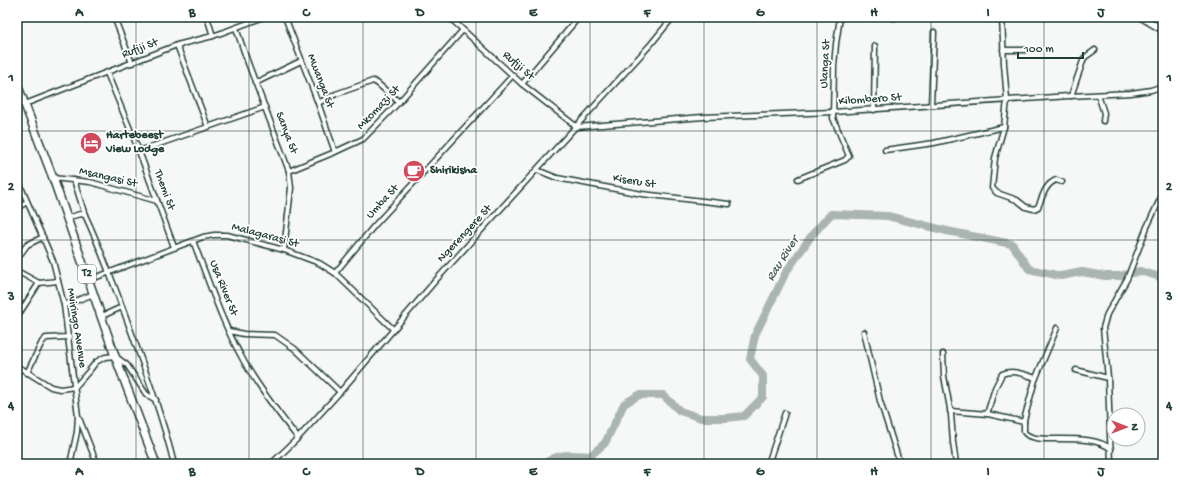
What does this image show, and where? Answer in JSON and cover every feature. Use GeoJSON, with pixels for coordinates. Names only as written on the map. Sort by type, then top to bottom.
{"type":"FeatureCollection","features":[{"type":"Feature","properties":{"kind":"highway","name":"T2"},"geometry":{"type":"LineString","coordinates":[[17,84],[53,178],[115,356],[156,464]]}},
{"type":"Feature","properties":{"kind":"street"},"geometry":{"type":"LineString","coordinates":[[114,17],[132,63]]}},
{"type":"Feature","properties":{"kind":"street"},"geometry":{"type":"LineString","coordinates":[[207,17],[213,36]]}},
{"type":"Feature","properties":{"kind":"street","name":"Rufiji St"},"geometry":{"type":"LineString","coordinates":[[25,104],[177,45],[213,36],[264,17]]}},
{"type":"Feature","properties":{"kind":"street","name":"Mwanga St"},"geometry":{"type":"LineString","coordinates":[[285,17],[335,152]]}},
{"type":"Feature","properties":{"kind":"street","name":"Rufiji St"},"geometry":{"type":"LineString","coordinates":[[449,17],[522,84],[577,127]]}},
{"type":"Feature","properties":{"kind":"street"},"geometry":{"type":"LineString","coordinates":[[522,84],[579,17]]}},
{"type":"Feature","properties":{"kind":"street","name":"Ngerengere St"},"geometry":{"type":"LineString","coordinates":[[271,464],[298,438],[340,392],[436,280],[577,127],[673,17]]}},
{"type":"Feature","properties":{"kind":"street","name":"Ulanga St"},"geometry":{"type":"LineString","coordinates":[[798,178],[845,160],[849,155],[834,122],[833,112],[834,66],[840,17]]}},
{"type":"Feature","properties":{"kind":"street"},"geometry":{"type":"LineString","coordinates":[[1002,17],[1007,100],[1004,127],[995,158],[992,181],[993,190],[997,193],[1017,200],[1026,207],[1034,209],[1038,207],[1042,196],[1050,184],[1056,180],[1062,182]]}},
{"type":"Feature","properties":{"kind":"street"},"geometry":{"type":"LineString","coordinates":[[1142,17],[1161,29],[1163,19]]}},
{"type":"Feature","properties":{"kind":"street","name":"Sanya St"},"geometry":{"type":"LineString","coordinates":[[236,28],[255,83],[289,171],[291,188],[284,250]]}},
{"type":"Feature","properties":{"kind":"street","name":"Mkomazi St"},"geometry":{"type":"LineString","coordinates":[[289,171],[363,139],[399,102],[462,30]]}},
{"type":"Feature","properties":{"kind":"street"},"geometry":{"type":"LineString","coordinates":[[931,106],[934,32]]}},
{"type":"Feature","properties":{"kind":"street"},"geometry":{"type":"LineString","coordinates":[[177,45],[208,127]]}},
{"type":"Feature","properties":{"kind":"street"},"geometry":{"type":"LineString","coordinates":[[874,110],[875,46]]}},
{"type":"Feature","properties":{"kind":"street"},"geometry":{"type":"LineString","coordinates":[[1003,50],[1025,50]]}},
{"type":"Feature","properties":{"kind":"street"},"geometry":{"type":"LineString","coordinates":[[1071,96],[1084,58],[1095,50]]}},
{"type":"Feature","properties":{"kind":"street"},"geometry":{"type":"LineString","coordinates":[[255,83],[301,61]]}},
{"type":"Feature","properties":{"kind":"street","name":"Themi St"},"geometry":{"type":"LineString","coordinates":[[107,73],[139,151],[174,247]]}},
{"type":"Feature","properties":{"kind":"street","name":"Umba St"},"geometry":{"type":"LineString","coordinates":[[335,273],[374,226],[513,75]]}},
{"type":"Feature","properties":{"kind":"street"},"geometry":{"type":"LineString","coordinates":[[318,103],[336,94],[373,81],[399,102]]}},
{"type":"Feature","properties":{"kind":"street","name":"Kilombero St"},"geometry":{"type":"LineString","coordinates":[[577,127],[702,117],[874,110],[1142,92],[1163,86]]}},
{"type":"Feature","properties":{"kind":"street"},"geometry":{"type":"LineString","coordinates":[[1098,95],[1104,113],[1103,121]]}},
{"type":"Feature","properties":{"kind":"street"},"geometry":{"type":"LineString","coordinates":[[139,151],[265,107]]}},
{"type":"Feature","properties":{"kind":"street"},"geometry":{"type":"LineString","coordinates":[[885,150],[934,143],[1004,127]]}},
{"type":"Feature","properties":{"kind":"street","name":"Kiseru St"},"geometry":{"type":"LineString","coordinates":[[537,170],[557,178],[642,194],[729,204]]}},
{"type":"Feature","properties":{"kind":"street","name":"Mviringo Avenue"},"geometry":{"type":"LineString","coordinates":[[17,178],[53,261],[64,305],[78,416],[77,432],[70,464]]}},
{"type":"Feature","properties":{"kind":"street","name":"Msangasi St"},"geometry":{"type":"LineString","coordinates":[[53,178],[90,182],[157,201]]}},
{"type":"Feature","properties":{"kind":"street"},"geometry":{"type":"LineString","coordinates":[[74,180],[85,216],[109,272],[156,400],[174,464]]}},
{"type":"Feature","properties":{"kind":"street"},"geometry":{"type":"LineString","coordinates":[[1112,464],[1108,378],[1103,333],[1104,323],[1107,314],[1127,279],[1147,227],[1163,193]]}},
{"type":"Feature","properties":{"kind":"street"},"geometry":{"type":"LineString","coordinates":[[17,208],[27,202]]}},
{"type":"Feature","properties":{"kind":"street"},"geometry":{"type":"LineString","coordinates":[[67,218],[80,214],[85,216]]}},
{"type":"Feature","properties":{"kind":"street","name":"Malagarasi St"},"geometry":{"type":"LineString","coordinates":[[89,280],[193,240],[214,235],[227,235],[284,250],[319,263],[335,273],[393,329]]}},
{"type":"Feature","properties":{"kind":"street"},"geometry":{"type":"LineString","coordinates":[[17,259],[27,245],[42,237]]}},
{"type":"Feature","properties":{"kind":"street","name":"Usa River St"},"geometry":{"type":"LineString","coordinates":[[193,240],[229,331],[244,334],[275,335],[295,349],[340,392]]}},
{"type":"Feature","properties":{"kind":"street"},"geometry":{"type":"LineString","coordinates":[[17,272],[38,283],[58,281]]}},
{"type":"Feature","properties":{"kind":"street"},"geometry":{"type":"LineString","coordinates":[[17,317],[38,283]]}},
{"type":"Feature","properties":{"kind":"street"},"geometry":{"type":"LineString","coordinates":[[64,305],[94,294]]}},
{"type":"Feature","properties":{"kind":"street"},"geometry":{"type":"LineString","coordinates":[[102,316],[122,307]]}},
{"type":"Feature","properties":{"kind":"street"},"geometry":{"type":"LineString","coordinates":[[1057,328],[1036,378],[1024,422],[1024,432],[1033,438],[1069,438],[1094,441],[1105,444],[1111,449]]}},
{"type":"Feature","properties":{"kind":"street"},"geometry":{"type":"LineString","coordinates":[[229,331],[250,371],[298,438]]}},
{"type":"Feature","properties":{"kind":"street"},"geometry":{"type":"LineString","coordinates":[[864,332],[880,401],[900,464]]}},
{"type":"Feature","properties":{"kind":"street"},"geometry":{"type":"LineString","coordinates":[[27,373],[42,342],[46,338],[69,337]]}},
{"type":"Feature","properties":{"kind":"street"},"geometry":{"type":"LineString","coordinates":[[943,354],[944,376],[950,411],[956,464]]}},
{"type":"Feature","properties":{"kind":"street"},"geometry":{"type":"LineString","coordinates":[[18,369],[51,388],[60,389],[75,386],[96,362],[105,357],[115,356],[127,365],[146,394],[156,400]]}},
{"type":"Feature","properties":{"kind":"street"},"geometry":{"type":"LineString","coordinates":[[1076,370],[1108,378]]}},
{"type":"Feature","properties":{"kind":"street"},"geometry":{"type":"LineString","coordinates":[[987,414],[995,388],[1002,374],[1007,372],[1015,372],[1036,378]]}},
{"type":"Feature","properties":{"kind":"street"},"geometry":{"type":"LineString","coordinates":[[950,411],[987,414],[1024,422]]}},
{"type":"Feature","properties":{"kind":"street"},"geometry":{"type":"LineString","coordinates":[[768,464],[786,413]]}},
{"type":"Feature","properties":{"kind":"street"},"geometry":{"type":"LineString","coordinates":[[78,416],[96,464]]}},
{"type":"Feature","properties":{"kind":"waterway","name":"Rau River"},"geometry":{"type":"LineString","coordinates":[[544,464],[560,456],[590,456],[605,443],[624,404],[639,395],[663,395],[680,411],[701,418],[744,416],[763,397],[763,376],[750,359],[755,335],[786,272],[812,235],[831,214],[888,216],[947,231],[1012,244],[1029,269],[1061,276],[1082,272],[1105,276],[1120,276],[1140,271],[1163,279]]}},
{"type":"Feature","properties":{"kind":"place","name":"Hartebeest View Lodge"},"geometry":{"type":"Point","coordinates":[91,143]}},
{"type":"Feature","properties":{"kind":"place","name":"Shirikisha"},"geometry":{"type":"Point","coordinates":[414,171]}}]}
